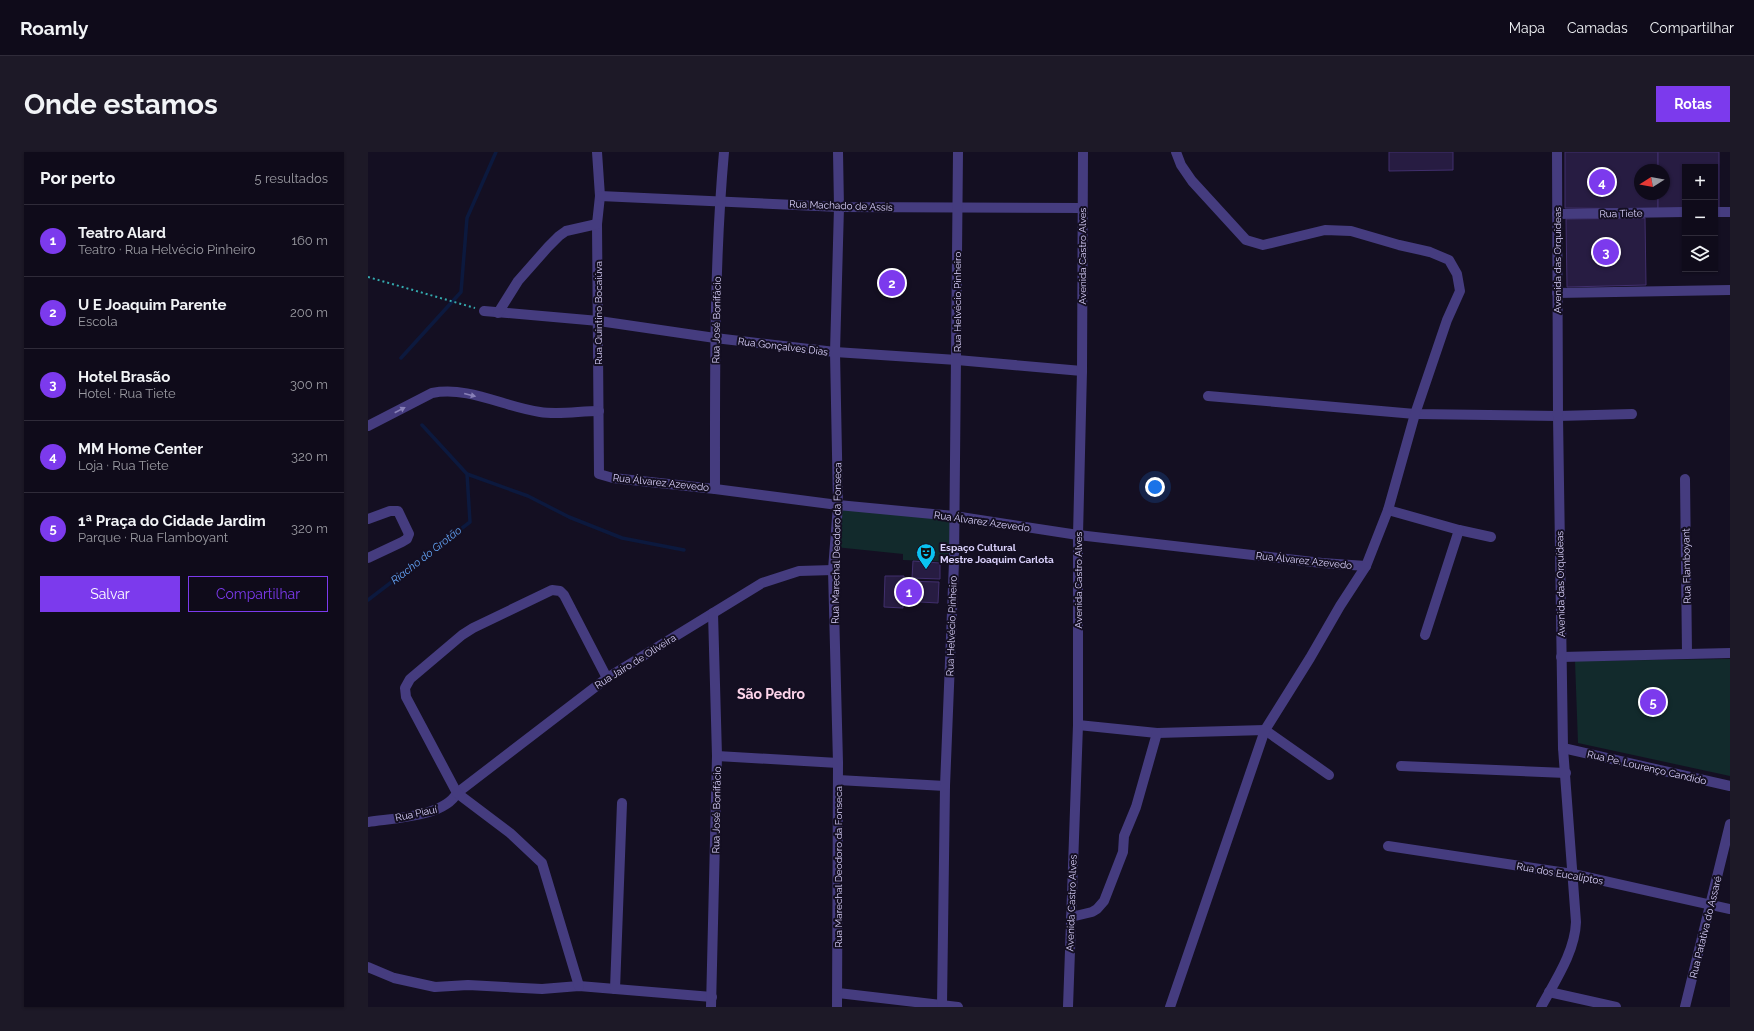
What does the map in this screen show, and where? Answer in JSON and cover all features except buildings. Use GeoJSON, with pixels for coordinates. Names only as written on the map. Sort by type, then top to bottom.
{"type":"FeatureCollection","features":[{"type":"Feature","properties":{"kind":"street","name":"Rua Quintino Bocaiúva"},"geometry":{"type":"LineString","coordinates":[[597,152],[600,196],[598,224],[599,474]]}},
{"type":"Feature","properties":{"kind":"street","name":"Rua José Bonifácio"},"geometry":{"type":"LineString","coordinates":[[715,488],[715,338],[719,200],[724,152]]}},
{"type":"Feature","properties":{"kind":"street","name":"Rua Marechal Deodoro da Fonseca"},"geometry":{"type":"LineString","coordinates":[[837,1007],[838,763],[833,570],[838,505],[834,352],[839,207],[838,152]]}},
{"type":"Feature","properties":{"kind":"street","name":"Rua Helvécio Pinheiro"},"geometry":{"type":"LineString","coordinates":[[942,1005],[945,786],[954,562],[958,152]]}},
{"type":"Feature","properties":{"kind":"street","name":"Avenida Castro Alves"},"geometry":{"type":"LineString","coordinates":[[1068,1007],[1078,725],[1078,535],[1082,371],[1083,152]]}},
{"type":"Feature","properties":{"kind":"street"},"geometry":{"type":"LineString","coordinates":[[1170,1007],[1265,730],[1366,566],[1388,510],[1415,414],[1447,320],[1460,291],[1457,274],[1449,260],[1430,252],[1351,231],[1325,230],[1263,245],[1246,240],[1192,181],[1181,165],[1176,152]]}},
{"type":"Feature","properties":{"kind":"street","name":"Avenida das Orquídeas"},"geometry":{"type":"LineString","coordinates":[[1541,1007],[1570,951],[1575,934],[1573,874],[1563,748],[1561,657],[1557,293],[1558,152]]}},
{"type":"Feature","properties":{"kind":"street","name":"Rua Machado de Assis"},"geometry":{"type":"LineString","coordinates":[[600,196],[719,200],[839,207],[1082,208]]}},
{"type":"Feature","properties":{"kind":"street","name":"Rua Tiete"},"geometry":{"type":"LineString","coordinates":[[1557,214],[1682,212]]}},
{"type":"Feature","properties":{"kind":"street"},"geometry":{"type":"LineString","coordinates":[[1718,212],[1730,212]]}},
{"type":"Feature","properties":{"kind":"street"},"geometry":{"type":"LineString","coordinates":[[498,313],[518,281],[548,246],[559,236],[566,231],[598,224]]}},
{"type":"Feature","properties":{"kind":"street"},"geometry":{"type":"LineString","coordinates":[[1557,293],[1730,290]]}},
{"type":"Feature","properties":{"kind":"street","name":"Rua Gonçalves Dias"},"geometry":{"type":"LineString","coordinates":[[484,311],[599,321],[715,338],[834,352],[957,360],[1082,371]]}},
{"type":"Feature","properties":{"kind":"street"},"geometry":{"type":"LineString","coordinates":[[368,426],[432,393],[451,391],[541,412],[599,411]]}},
{"type":"Feature","properties":{"kind":"street"},"geometry":{"type":"LineString","coordinates":[[1208,396],[1415,414],[1558,416],[1632,414]]}},
{"type":"Feature","properties":{"kind":"street","name":"Rua Álvarez Azevedo"},"geometry":{"type":"LineString","coordinates":[[599,474],[613,478],[715,488],[838,505],[954,516],[1078,535],[1322,563],[1366,566]]}},
{"type":"Feature","properties":{"kind":"street","name":"Rua Flamboyant"},"geometry":{"type":"LineString","coordinates":[[1685,479],[1687,653]]}},
{"type":"Feature","properties":{"kind":"street"},"geometry":{"type":"LineString","coordinates":[[1388,510],[1459,530],[1491,537]]}},
{"type":"Feature","properties":{"kind":"street"},"geometry":{"type":"LineString","coordinates":[[368,519],[390,511],[398,511],[409,534],[407,539],[402,542],[368,558]]}},
{"type":"Feature","properties":{"kind":"street"},"geometry":{"type":"LineString","coordinates":[[1425,635],[1459,530]]}},
{"type":"Feature","properties":{"kind":"street","name":"Rua Jairo de Oliveira"},"geometry":{"type":"LineString","coordinates":[[457,793],[607,678],[762,583],[799,571],[833,570]]}},
{"type":"Feature","properties":{"kind":"street"},"geometry":{"type":"LineString","coordinates":[[579,986],[542,863],[510,833],[457,793],[406,697],[405,688],[410,679],[462,635],[485,621],[552,590],[560,591],[564,595],[607,678]]}},
{"type":"Feature","properties":{"kind":"street","name":"Rua José Bonifácio"},"geometry":{"type":"LineString","coordinates":[[712,1002],[717,756],[713,613]]}},
{"type":"Feature","properties":{"kind":"street"},"geometry":{"type":"LineString","coordinates":[[1561,657],[1730,653]]}},
{"type":"Feature","properties":{"kind":"street"},"geometry":{"type":"LineString","coordinates":[[1078,725],[1157,733],[1265,730],[1329,775]]}},
{"type":"Feature","properties":{"kind":"street"},"geometry":{"type":"LineString","coordinates":[[1071,917],[1092,912],[1104,901],[1123,852],[1124,836],[1136,807],[1157,733]]}},
{"type":"Feature","properties":{"kind":"street","name":"Rua Pe. Lourenço Candido"},"geometry":{"type":"LineString","coordinates":[[1563,748],[1730,786]]}},
{"type":"Feature","properties":{"kind":"street"},"geometry":{"type":"LineString","coordinates":[[717,756],[838,763]]}},
{"type":"Feature","properties":{"kind":"street"},"geometry":{"type":"LineString","coordinates":[[1401,766],[1566,773]]}},
{"type":"Feature","properties":{"kind":"street"},"geometry":{"type":"LineString","coordinates":[[838,780],[945,786]]}},
{"type":"Feature","properties":{"kind":"street","name":"Rua Piauí"},"geometry":{"type":"LineString","coordinates":[[368,822],[433,811],[453,800],[457,793]]}},
{"type":"Feature","properties":{"kind":"street"},"geometry":{"type":"LineString","coordinates":[[615,989],[622,803]]}},
{"type":"Feature","properties":{"kind":"street","name":"Rua Patativa do Assaré"},"geometry":{"type":"LineString","coordinates":[[1685,1007],[1730,824]]}},
{"type":"Feature","properties":{"kind":"street","name":"Rua dos Eucalíptos"},"geometry":{"type":"LineString","coordinates":[[1388,846],[1573,874],[1730,910]]}},
{"type":"Feature","properties":{"kind":"street"},"geometry":{"type":"LineString","coordinates":[[368,967],[394,978],[435,987],[468,985],[542,988],[579,986],[615,989],[712,1002]]}},
{"type":"Feature","properties":{"kind":"street"},"geometry":{"type":"LineString","coordinates":[[1549,992],[1616,1007]]}},
{"type":"Feature","properties":{"kind":"street"},"geometry":{"type":"LineString","coordinates":[[838,993],[958,1007]]}},
{"type":"Feature","properties":{"kind":"path"},"geometry":{"type":"LineString","coordinates":[[368,277],[484,311]]}},
{"type":"Feature","properties":{"kind":"green space"},"geometry":{"type":"Polygon","coordinates":[[[838,505],[954,516],[954,562],[903,560],[903,554],[835,547],[838,505]]]}},
{"type":"Feature","properties":{"kind":"green space"},"geometry":{"type":"Polygon","coordinates":[[[1730,659],[1730,776],[1578,743],[1575,661],[1730,659]]]}},
{"type":"Feature","properties":{"kind":"waterway","name":"Riacho do Grotão"},"geometry":{"type":"LineString","coordinates":[[401,358],[461,292],[467,218],[496,152]]}},
{"type":"Feature","properties":{"kind":"waterway","name":"Riacho do Grotão"},"geometry":{"type":"LineString","coordinates":[[368,600],[470,522],[467,474],[422,425]]}},
{"type":"Feature","properties":{"kind":"waterway"},"geometry":{"type":"LineString","coordinates":[[467,474],[528,496],[569,517],[622,538],[684,550]]}},
{"type":"Feature","properties":{"kind":"place","name":"MM Home Center"},"geometry":{"type":"Point","coordinates":[1602,182]}},
{"type":"Feature","properties":{"kind":"place","name":"Hotel Brasão"},"geometry":{"type":"Point","coordinates":[1606,252]}},
{"type":"Feature","properties":{"kind":"place","name":"U E Joaquim Parente"},"geometry":{"type":"Point","coordinates":[892,283]}},
{"type":"Feature","properties":{"kind":"place","name":"Espaço Cultural Mestre Joaquim Carlota"},"geometry":{"type":"Point","coordinates":[926,570]}},
{"type":"Feature","properties":{"kind":"place","name":"Teatro Alard"},"geometry":{"type":"Point","coordinates":[909,592]}},
{"type":"Feature","properties":{"kind":"place","name":"1ª Praça do Cidade Jardim"},"geometry":{"type":"Point","coordinates":[1653,702]}},
{"type":"Feature","properties":{"kind":"district","name":"São Pedro"},"geometry":{"type":"Point","coordinates":[771,694]}}]}
